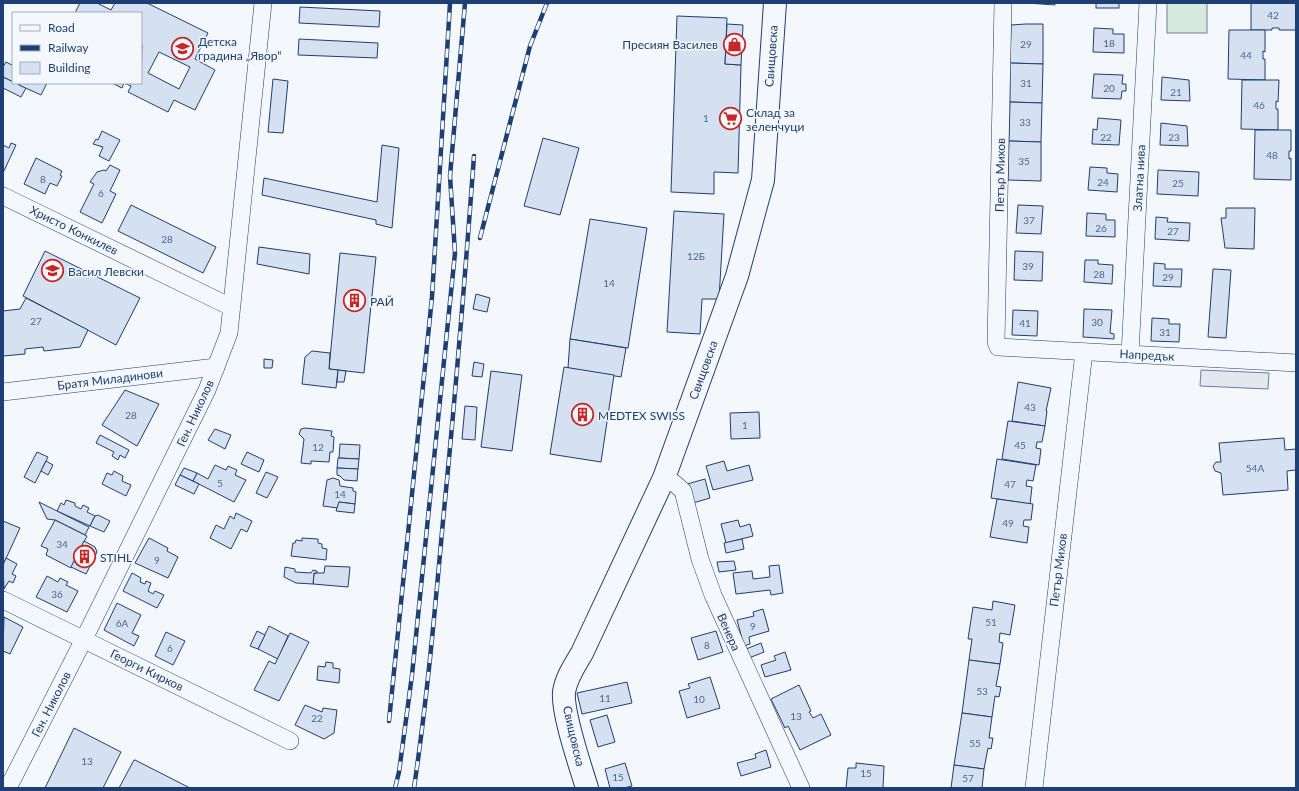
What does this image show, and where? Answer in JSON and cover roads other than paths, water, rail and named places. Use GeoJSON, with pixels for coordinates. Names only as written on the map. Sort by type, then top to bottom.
{"type":"FeatureCollection","features":[{"type":"Feature","properties":{"kind":"street","name":"Ген. Николов"},"geometry":{"type":"LineString","coordinates":[[8,788],[84,639],[207,390],[229,333],[263,3]]}},
{"type":"Feature","properties":{"kind":"street","name":"Свищовска"},"geometry":{"type":"LineString","coordinates":[[586,788],[567,714],[564,692],[569,676],[582,653],[664,478],[737,276],[763,180],[774,3]]}},
{"type":"Feature","properties":{"kind":"street","name":"Петър Михов"},"geometry":{"type":"LineString","coordinates":[[998,347],[996,342],[1003,3]]}},
{"type":"Feature","properties":{"kind":"street","name":"Златна нива"},"geometry":{"type":"LineString","coordinates":[[1130,354],[1148,3]]}},
{"type":"Feature","properties":{"kind":"street","name":"Христо Конкилев"},"geometry":{"type":"LineString","coordinates":[[3,196],[231,307]]}},
{"type":"Feature","properties":{"kind":"street","name":"Напредък"},"geometry":{"type":"LineString","coordinates":[[998,347],[1296,363]]}},
{"type":"Feature","properties":{"kind":"street","name":"Петър Михов"},"geometry":{"type":"LineString","coordinates":[[1034,788],[1084,352]]}},
{"type":"Feature","properties":{"kind":"street","name":"Братя Миладинови"},"geometry":{"type":"LineString","coordinates":[[3,392],[216,367]]}},
{"type":"Feature","properties":{"kind":"street","name":"Венера"},"geometry":{"type":"LineString","coordinates":[[664,478],[674,483],[682,491],[700,559],[713,595],[801,788]]}},
{"type":"Feature","properties":{"kind":"street","name":"Георги Кирков"},"geometry":{"type":"LineString","coordinates":[[3,600],[290,741]]}},
{"type":"Feature","properties":{"kind":"railway"},"geometry":{"type":"LineString","coordinates":[[389,721],[432,297],[450,3]]}},
{"type":"Feature","properties":{"kind":"railway"},"geometry":{"type":"LineString","coordinates":[[395,788],[399,772],[412,675],[455,253],[450,176],[465,3]]}},
{"type":"Feature","properties":{"kind":"railway"},"geometry":{"type":"LineString","coordinates":[[480,238],[530,46],[547,3]]}},
{"type":"Feature","properties":{"kind":"railway"},"geometry":{"type":"LineString","coordinates":[[414,788],[427,688],[437,588],[456,385],[474,156]]}},
{"type":"Feature","properties":{"kind":"place","name":"Пресиян Василев"},"geometry":{"type":"Point","coordinates":[734,44]}},
{"type":"Feature","properties":{"kind":"place","name":"Детска градина „Явор“"},"geometry":{"type":"Point","coordinates":[182,48]}},
{"type":"Feature","properties":{"kind":"place","name":"Склад за зеленчуци"},"geometry":{"type":"Point","coordinates":[730,119]}},
{"type":"Feature","properties":{"kind":"place","name":"Васил Левски"},"geometry":{"type":"Point","coordinates":[53,271]}},
{"type":"Feature","properties":{"kind":"place","name":"РАЙ"},"geometry":{"type":"Point","coordinates":[354,301]}},
{"type":"Feature","properties":{"kind":"place","name":"MEDTEX SWISS"},"geometry":{"type":"Point","coordinates":[582,415]}},
{"type":"Feature","properties":{"kind":"place","name":"STIHL"},"geometry":{"type":"Point","coordinates":[85,557]}}]}
